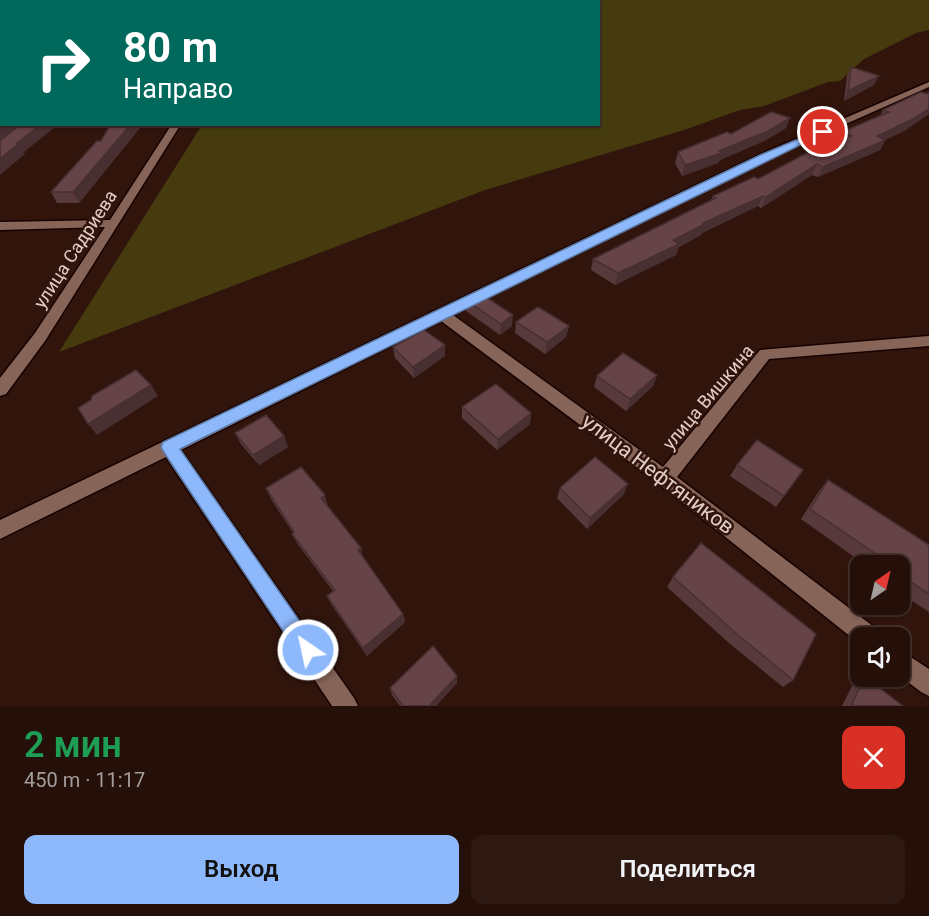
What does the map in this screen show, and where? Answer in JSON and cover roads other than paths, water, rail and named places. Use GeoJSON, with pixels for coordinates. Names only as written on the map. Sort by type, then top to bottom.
{"type":"FeatureCollection","features":[{"type":"Feature","properties":{"kind":"street"},"geometry":{"type":"LineString","coordinates":[[0,530],[763,157],[929,84]]}},
{"type":"Feature","properties":{"kind":"street","name":"улица Садриева"},"geometry":{"type":"LineString","coordinates":[[0,390],[40,337],[176,126]]}},
{"type":"Feature","properties":{"kind":"street"},"geometry":{"type":"LineString","coordinates":[[0,226],[113,223]]}},
{"type":"Feature","properties":{"kind":"street","name":"улица Нефтяников"},"geometry":{"type":"LineString","coordinates":[[442,314],[665,478],[856,627]]}},
{"type":"Feature","properties":{"kind":"street","name":"улица Вишкина"},"geometry":{"type":"LineString","coordinates":[[665,478],[765,354],[929,341]]}},
{"type":"Feature","properties":{"kind":"street"},"geometry":{"type":"LineString","coordinates":[[169,447],[346,706]]}},
{"type":"Feature","properties":{"kind":"street"},"geometry":{"type":"LineString","coordinates":[[910,669],[929,684]]}}]}
